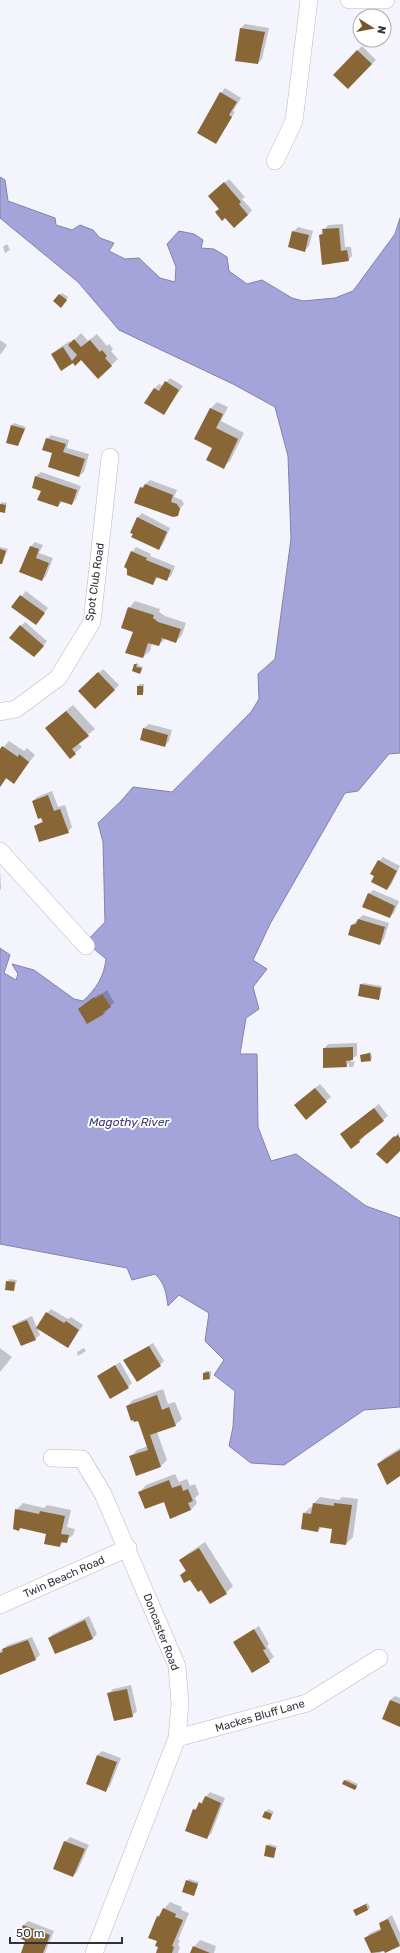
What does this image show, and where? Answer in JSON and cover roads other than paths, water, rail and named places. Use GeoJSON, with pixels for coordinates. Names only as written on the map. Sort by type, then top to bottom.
{"type":"FeatureCollection","features":[{"type":"Feature","properties":{"kind":"street"},"geometry":{"type":"LineString","coordinates":[[275,161],[294,122],[309,0]]}},
{"type":"Feature","properties":{"kind":"street"},"geometry":{"type":"LineString","coordinates":[[350,0],[386,0]]}},
{"type":"Feature","properties":{"kind":"street","name":"Spot Club Road"},"geometry":{"type":"LineString","coordinates":[[0,712],[16,709],[58,678],[92,622],[110,457]]}},
{"type":"Feature","properties":{"kind":"street"},"geometry":{"type":"LineString","coordinates":[[0,850],[86,946]]}},
{"type":"Feature","properties":{"kind":"street","name":"Doncaster Road"},"geometry":{"type":"LineString","coordinates":[[52,1458],[82,1459],[103,1494],[128,1548],[177,1666],[180,1704],[177,1738],[94,1953]]}},
{"type":"Feature","properties":{"kind":"street","name":"Twin Beach Road"},"geometry":{"type":"LineString","coordinates":[[0,1605],[128,1548]]}},
{"type":"Feature","properties":{"kind":"street","name":"Mackes Bluff Lane"},"geometry":{"type":"LineString","coordinates":[[177,1738],[307,1703],[379,1658]]}},
{"type":"Feature","properties":{"kind":"water","name":"Magothy River"},"geometry":{"type":"Polygon","coordinates":[[[0,177],[5,180],[8,201],[55,218],[56,225],[72,230],[80,225],[93,230],[100,238],[114,243],[109,251],[125,259],[139,258],[160,278],[175,282],[176,267],[167,244],[179,231],[194,234],[203,240],[201,248],[214,249],[227,257],[229,271],[247,284],[262,280],[292,298],[303,301],[335,298],[353,291],[395,234],[400,218],[400,753],[389,754],[358,791],[345,793],[270,924],[253,960],[267,969],[253,987],[259,1009],[246,1018],[240,1054],[257,1054],[258,1127],[271,1161],[296,1154],[366,1206],[400,1218],[400,1407],[364,1410],[284,1465],[251,1463],[229,1446],[233,1427],[235,1391],[214,1375],[224,1360],[205,1341],[209,1313],[179,1295],[168,1306],[163,1285],[155,1274],[132,1280],[127,1268],[0,1244],[0,948],[10,955],[4,973],[16,980],[18,974],[12,964],[34,970],[74,999],[83,1001],[92,992],[101,977],[106,959],[86,942],[105,922],[103,842],[98,823],[133,787],[172,792],[251,712],[259,699],[258,674],[275,659],[291,539],[288,456],[275,407],[233,384],[119,330],[78,282],[0,218],[0,177]]]}}]}
